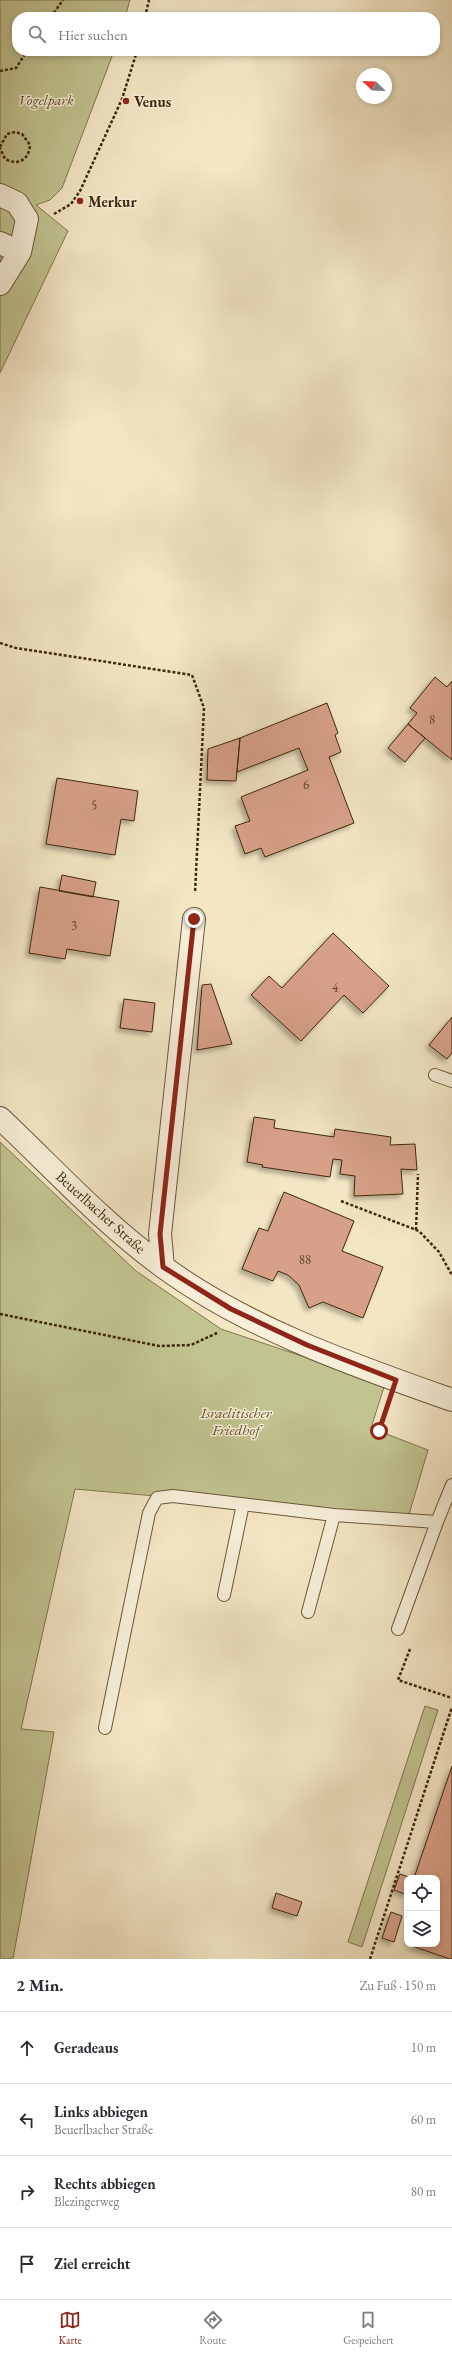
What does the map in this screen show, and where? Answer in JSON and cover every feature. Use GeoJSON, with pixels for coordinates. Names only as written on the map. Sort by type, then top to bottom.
{"type":"FeatureCollection","features":[{"type":"Feature","properties":{"kind":"street"},"geometry":{"type":"LineString","coordinates":[[0,195],[17,203],[27,219],[20,252],[0,284]]}},
{"type":"Feature","properties":{"kind":"street"},"geometry":{"type":"LineString","coordinates":[[0,243],[20,252]]}},
{"type":"Feature","properties":{"kind":"street"},"geometry":{"type":"LineString","coordinates":[[163,1267],[160,1234],[194,919]]}},
{"type":"Feature","properties":{"kind":"street","name":"Beuerlbacher Straße"},"geometry":{"type":"LineString","coordinates":[[0,1118],[121,1235],[163,1267],[231,1309],[307,1345],[452,1400]]}},
{"type":"Feature","properties":{"kind":"lane"},"geometry":{"type":"LineString","coordinates":[[435,1075],[452,1081]]}},
{"type":"Feature","properties":{"kind":"lane"},"geometry":{"type":"LineString","coordinates":[[398,1629],[452,1485]]}},
{"type":"Feature","properties":{"kind":"lane"},"geometry":{"type":"LineString","coordinates":[[106,1728],[149,1513],[157,1498],[173,1496],[334,1515],[437,1522]]}},
{"type":"Feature","properties":{"kind":"lane"},"geometry":{"type":"LineString","coordinates":[[224,1595],[243,1504]]}},
{"type":"Feature","properties":{"kind":"lane"},"geometry":{"type":"LineString","coordinates":[[308,1612],[334,1515]]}},
{"type":"Feature","properties":{"kind":"path"},"geometry":{"type":"LineString","coordinates":[[55,12],[63,0]]}},
{"type":"Feature","properties":{"kind":"path"},"geometry":{"type":"LineString","coordinates":[[146,12],[149,0]]}},
{"type":"Feature","properties":{"kind":"path"},"geometry":{"type":"LineString","coordinates":[[0,71],[16,68],[24,56]]}},
{"type":"Feature","properties":{"kind":"path"},"geometry":{"type":"LineString","coordinates":[[27,219],[44,217],[60,212],[71,204],[80,191],[122,99],[135,56]]}},
{"type":"Feature","properties":{"kind":"path"},"geometry":{"type":"LineString","coordinates":[[15,132],[22,134],[30,145],[29,153],[25,159],[18,162],[10,162],[5,159],[0,147],[1,142],[7,134],[15,132]]}},
{"type":"Feature","properties":{"kind":"path"},"geometry":{"type":"LineString","coordinates":[[0,643],[16,648],[192,675],[204,708],[194,919]]}},
{"type":"Feature","properties":{"kind":"path"},"geometry":{"type":"LineString","coordinates":[[416,1230],[418,1174]]}},
{"type":"Feature","properties":{"kind":"path"},"geometry":{"type":"LineString","coordinates":[[341,1201],[416,1230],[439,1252],[452,1275]]}},
{"type":"Feature","properties":{"kind":"path"},"geometry":{"type":"LineString","coordinates":[[0,1314],[159,1346],[191,1345],[218,1332],[231,1309]]}},
{"type":"Feature","properties":{"kind":"path"},"geometry":{"type":"LineString","coordinates":[[371,1428],[379,1431],[396,1380]]}},
{"type":"Feature","properties":{"kind":"path"},"geometry":{"type":"LineString","coordinates":[[398,1680],[452,1698]]}},
{"type":"Feature","properties":{"kind":"path"},"geometry":{"type":"LineString","coordinates":[[370,1959],[452,1706]]}},
{"type":"Feature","properties":{"kind":"green space","name":"Vogelpark"},"geometry":{"type":"Polygon","coordinates":[[[0,0],[130,0],[126,12],[12,12],[12,56],[112,56],[62,188],[50,200],[36,205],[68,231],[0,373],[0,0]]]}},
{"type":"Feature","properties":{"kind":"green space","name":"Israelitischer Friedhof"},"geometry":{"type":"Polygon","coordinates":[[[0,1142],[136,1271],[221,1329],[385,1384],[371,1428],[428,1450],[408,1518],[75,1489],[21,1729],[54,1732],[13,1959],[0,1959],[0,1142]]]}},
{"type":"Feature","properties":{"kind":"green space"},"geometry":{"type":"Polygon","coordinates":[[[425,1706],[438,1710],[362,1947],[348,1942],[425,1706]]]}},
{"type":"Feature","properties":{"kind":"building"},"geometry":{"type":"Polygon","coordinates":[[[435,677],[447,687],[452,681],[452,760],[408,724],[417,713],[410,708],[435,677]]]}},
{"type":"Feature","properties":{"kind":"building"},"geometry":{"type":"Polygon","coordinates":[[[327,703],[338,733],[335,735],[341,752],[329,757],[354,823],[265,857],[261,848],[245,854],[235,826],[250,821],[241,797],[308,770],[299,748],[237,772],[240,738],[327,703]]]}},
{"type":"Feature","properties":{"kind":"building"},"geometry":{"type":"Polygon","coordinates":[[[408,724],[425,738],[405,762],[388,748],[408,724]]]}},
{"type":"Feature","properties":{"kind":"building"},"geometry":{"type":"Polygon","coordinates":[[[240,738],[236,781],[207,780],[208,749],[240,738]]]}},
{"type":"Feature","properties":{"kind":"building"},"geometry":{"type":"Polygon","coordinates":[[[57,778],[138,791],[134,821],[121,819],[115,855],[46,844],[57,778]]]}},
{"type":"Feature","properties":{"kind":"building"},"geometry":{"type":"Polygon","coordinates":[[[62,875],[96,882],[93,897],[59,891],[62,875]]]}},
{"type":"Feature","properties":{"kind":"building"},"geometry":{"type":"Polygon","coordinates":[[[40,887],[119,901],[110,956],[67,949],[65,959],[29,953],[40,887]]]}},
{"type":"Feature","properties":{"kind":"building"},"geometry":{"type":"Polygon","coordinates":[[[333,933],[389,986],[363,1013],[344,995],[301,1041],[251,995],[269,976],[282,988],[333,933]]]}},
{"type":"Feature","properties":{"kind":"building"},"geometry":{"type":"Polygon","coordinates":[[[211,984],[232,1044],[197,1050],[202,985],[211,984]]]}},
{"type":"Feature","properties":{"kind":"building"},"geometry":{"type":"Polygon","coordinates":[[[124,999],[155,1003],[152,1032],[120,1028],[124,999]]]}},
{"type":"Feature","properties":{"kind":"building"},"geometry":{"type":"Polygon","coordinates":[[[452,1017],[452,1053],[447,1059],[429,1045],[452,1017]]]}},
{"type":"Feature","properties":{"kind":"building"},"geometry":{"type":"Polygon","coordinates":[[[254,1117],[275,1120],[274,1128],[334,1137],[335,1129],[391,1137],[390,1145],[415,1144],[417,1170],[401,1169],[403,1194],[354,1196],[355,1176],[340,1174],[342,1160],[333,1159],[330,1177],[262,1167],[263,1165],[247,1162],[254,1117]]]}},
{"type":"Feature","properties":{"kind":"building"},"geometry":{"type":"Polygon","coordinates":[[[284,1192],[354,1221],[342,1251],[383,1267],[363,1318],[323,1302],[309,1308],[299,1285],[288,1275],[278,1271],[273,1281],[242,1269],[259,1228],[268,1231],[284,1192]]]}},
{"type":"Feature","properties":{"kind":"building"},"geometry":{"type":"Polygon","coordinates":[[[452,1766],[452,1959],[415,1947],[440,1947],[440,1875],[415,1875],[452,1766]]]}},
{"type":"Feature","properties":{"kind":"building"},"geometry":{"type":"Polygon","coordinates":[[[400,1874],[404,1875],[404,1894],[394,1890],[400,1874]]]}},
{"type":"Feature","properties":{"kind":"building"},"geometry":{"type":"Polygon","coordinates":[[[276,1893],[302,1902],[297,1916],[272,1908],[276,1893]]]}},
{"type":"Feature","properties":{"kind":"building"},"geometry":{"type":"Polygon","coordinates":[[[391,1912],[402,1916],[394,1942],[382,1938],[391,1912]]]}},
{"type":"Feature","properties":{"kind":"place","name":"Venus"},"geometry":{"type":"Point","coordinates":[126,101]}},
{"type":"Feature","properties":{"kind":"place","name":"Merkur"},"geometry":{"type":"Point","coordinates":[80,201]}},
{"type":"Feature","properties":{"kind":"route"},"geometry":{"type":"LineString","coordinates":[[194,919],[160,1234],[163,1267],[231,1309],[307,1345],[396,1380],[379,1431]]}}]}
